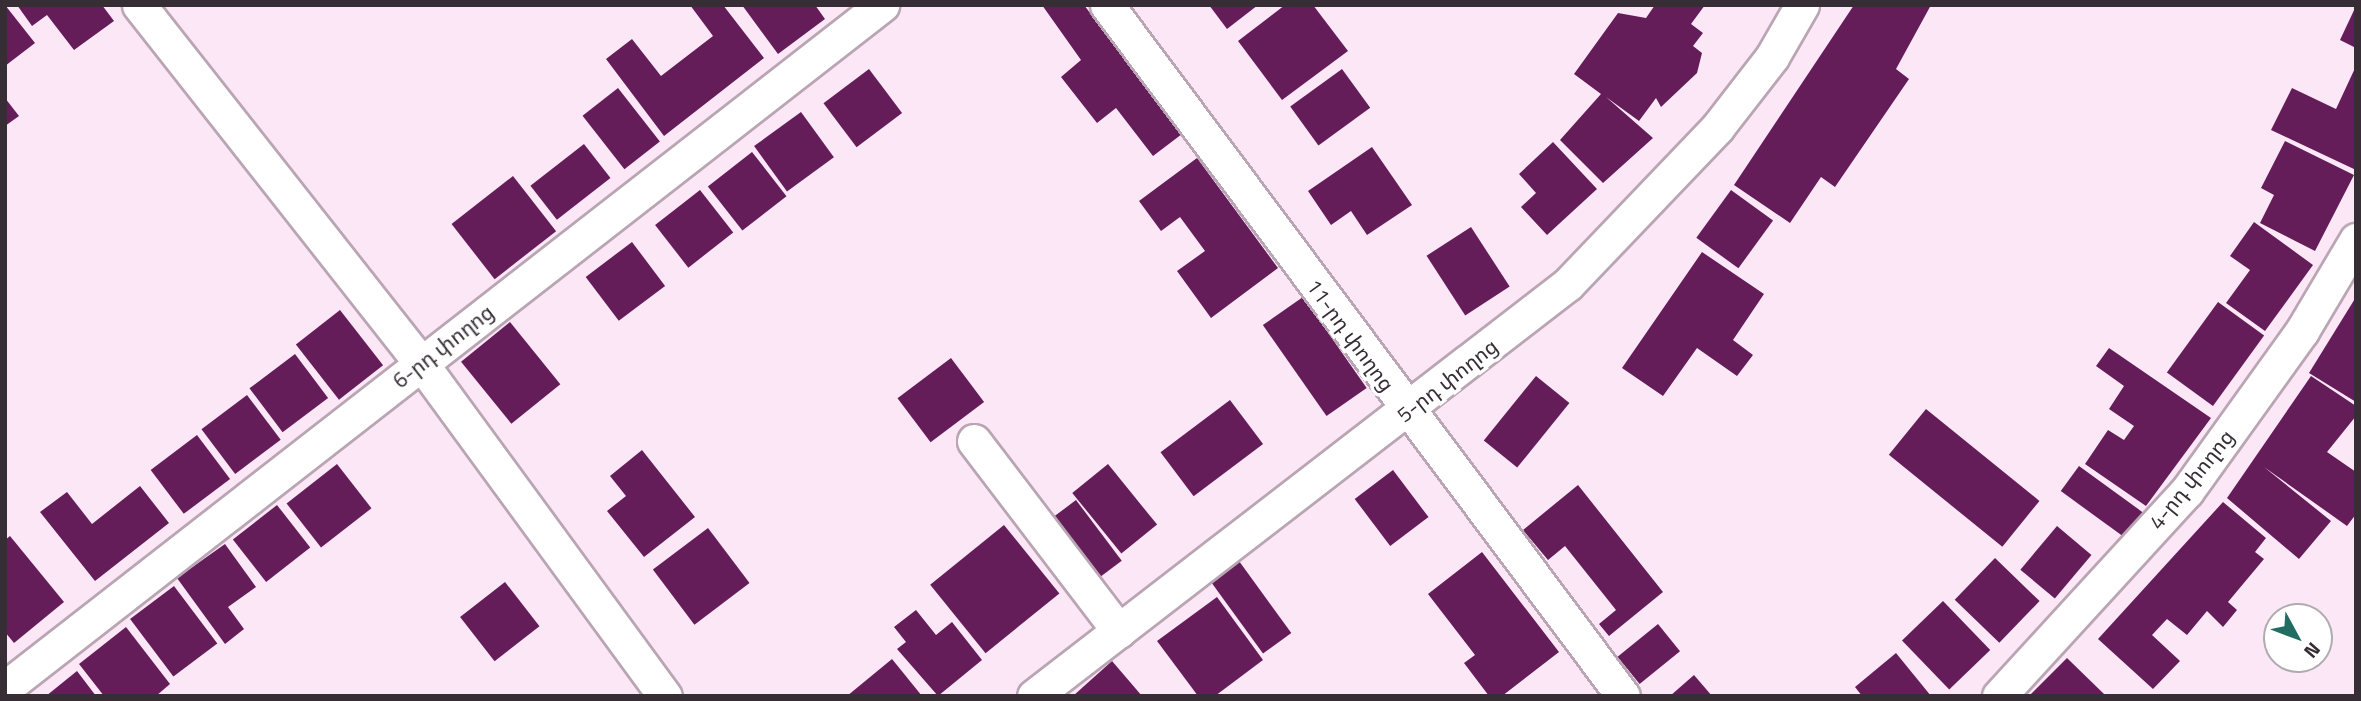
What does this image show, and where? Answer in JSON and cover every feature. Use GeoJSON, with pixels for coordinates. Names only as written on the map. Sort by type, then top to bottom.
{"type":"FeatureCollection","features":[{"type":"Feature","properties":{"kind":"street"},"geometry":{"type":"LineString","coordinates":[[139,5],[421,363],[666,696]]}},
{"type":"Feature","properties":{"kind":"street","name":"6-րդ փողոց"},"geometry":{"type":"LineString","coordinates":[[5,688],[882,5]]}},
{"type":"Feature","properties":{"kind":"street","name":"11-րդ փողոց"},"geometry":{"type":"LineString","coordinates":[[1107,5],[1407,412],[1623,696]]}},
{"type":"Feature","properties":{"kind":"street","name":"5-րդ փողոց"},"geometry":{"type":"LineString","coordinates":[[1034,696],[1407,412],[1569,284],[1717,128],[1772,57],[1802,5]]}},
{"type":"Feature","properties":{"kind":"street","name":"4-րդ փողոց"},"geometry":{"type":"LineString","coordinates":[[1998,696],[2187,491],[2302,331],[2356,240]]}},
{"type":"Feature","properties":{"kind":"street"},"geometry":{"type":"LineString","coordinates":[[974,441],[1119,631]]}},
{"type":"Feature","properties":{"kind":"building"},"geometry":{"type":"Polygon","coordinates":[[[5,5],[35,43],[5,66],[5,5]]]}},
{"type":"Feature","properties":{"kind":"building"},"geometry":{"type":"Polygon","coordinates":[[[17,5],[102,5],[114,21],[74,50],[47,15],[32,26],[17,5]]]}},
{"type":"Feature","properties":{"kind":"building"},"geometry":{"type":"Polygon","coordinates":[[[690,5],[723,5],[764,58],[664,136],[606,59],[632,39],[661,76],[713,36],[690,5]]]}},
{"type":"Feature","properties":{"kind":"building"},"geometry":{"type":"Polygon","coordinates":[[[742,5],[815,5],[825,19],[778,54],[742,5]]]}},
{"type":"Feature","properties":{"kind":"building"},"geometry":{"type":"Polygon","coordinates":[[[1042,5],[1084,5],[1182,134],[1153,156],[1116,108],[1097,123],[1061,77],[1081,60],[1042,5]]]}},
{"type":"Feature","properties":{"kind":"building"},"geometry":{"type":"Polygon","coordinates":[[[1209,5],[1258,5],[1227,29],[1209,5]]]}},
{"type":"Feature","properties":{"kind":"building"},"geometry":{"type":"Polygon","coordinates":[[[1285,5],[1313,5],[1348,51],[1282,100],[1238,41],[1285,5]]]}},
{"type":"Feature","properties":{"kind":"building"},"geometry":{"type":"Polygon","coordinates":[[[1655,5],[1705,5],[1691,24],[1703,33],[1693,46],[1702,53],[1697,73],[1661,107],[1656,98],[1639,121],[1606,97],[1653,138],[1603,183],[1560,140],[1601,94],[1574,74],[1618,13],[1646,18],[1655,5]]]}},
{"type":"Feature","properties":{"kind":"building"},"geometry":{"type":"Polygon","coordinates":[[[1854,5],[1931,5],[1896,69],[1909,79],[1835,187],[1821,177],[1790,223],[1734,185],[1854,5]]]}},
{"type":"Feature","properties":{"kind":"building"},"geometry":{"type":"Polygon","coordinates":[[[2356,6],[2356,48],[2340,40],[2356,6]]]}},
{"type":"Feature","properties":{"kind":"building"},"geometry":{"type":"Polygon","coordinates":[[[2356,66],[2356,170],[2271,130],[2292,88],[2336,109],[2356,66]]]}},
{"type":"Feature","properties":{"kind":"building"},"geometry":{"type":"Polygon","coordinates":[[[869,69],[902,113],[857,147],[823,103],[869,69]]]}},
{"type":"Feature","properties":{"kind":"building"},"geometry":{"type":"Polygon","coordinates":[[[1342,69],[1370,108],[1318,145],[1290,107],[1342,69]]]}},
{"type":"Feature","properties":{"kind":"building"},"geometry":{"type":"Polygon","coordinates":[[[618,88],[660,142],[624,169],[583,116],[618,88]]]}},
{"type":"Feature","properties":{"kind":"building"},"geometry":{"type":"Polygon","coordinates":[[[5,98],[19,116],[5,126],[5,98]]]}},
{"type":"Feature","properties":{"kind":"building"},"geometry":{"type":"Polygon","coordinates":[[[801,112],[834,157],[787,191],[754,146],[801,112]]]}},
{"type":"Feature","properties":{"kind":"building"},"geometry":{"type":"Polygon","coordinates":[[[2285,141],[2354,175],[2315,251],[2260,223],[2274,195],[2261,188],[2285,141]]]}},
{"type":"Feature","properties":{"kind":"building"},"geometry":{"type":"Polygon","coordinates":[[[1553,142],[1597,189],[1547,235],[1521,207],[1536,193],[1519,174],[1553,142]]]}},
{"type":"Feature","properties":{"kind":"building"},"geometry":{"type":"Polygon","coordinates":[[[584,144],[610,178],[557,220],[530,186],[584,144]]]}},
{"type":"Feature","properties":{"kind":"building"},"geometry":{"type":"Polygon","coordinates":[[[1372,147],[1412,205],[1367,235],[1351,211],[1331,225],[1308,191],[1372,147]]]}},
{"type":"Feature","properties":{"kind":"building"},"geometry":{"type":"Polygon","coordinates":[[[752,152],[786,196],[742,231],[708,186],[752,152]]]}},
{"type":"Feature","properties":{"kind":"building"},"geometry":{"type":"Polygon","coordinates":[[[1197,158],[1278,268],[1211,318],[1177,271],[1205,251],[1180,217],[1161,231],[1139,201],[1197,158]]]}},
{"type":"Feature","properties":{"kind":"building"},"geometry":{"type":"Polygon","coordinates":[[[513,176],[556,231],[495,279],[452,224],[513,176]]]}},
{"type":"Feature","properties":{"kind":"building"},"geometry":{"type":"Polygon","coordinates":[[[700,190],[733,233],[688,268],[655,225],[700,190]]]}},
{"type":"Feature","properties":{"kind":"building"},"geometry":{"type":"Polygon","coordinates":[[[1731,190],[1773,221],[1738,268],[1696,238],[1731,190]]]}},
{"type":"Feature","properties":{"kind":"building"},"geometry":{"type":"Polygon","coordinates":[[[2254,222],[2313,265],[2265,331],[2226,303],[2250,270],[2230,256],[2254,222]]]}},
{"type":"Feature","properties":{"kind":"building"},"geometry":{"type":"Polygon","coordinates":[[[1471,227],[1510,287],[1465,315],[1427,256],[1471,227]]]}},
{"type":"Feature","properties":{"kind":"building"},"geometry":{"type":"Polygon","coordinates":[[[632,242],[665,286],[619,321],[586,277],[632,242]]]}},
{"type":"Feature","properties":{"kind":"building"},"geometry":{"type":"Polygon","coordinates":[[[1702,252],[1764,294],[1733,340],[1753,355],[1737,376],[1697,348],[1663,396],[1622,368],[1702,252]]]}},
{"type":"Feature","properties":{"kind":"building"},"geometry":{"type":"Polygon","coordinates":[[[1303,297],[1367,388],[1327,416],[1263,325],[1303,297]]]}},
{"type":"Feature","properties":{"kind":"building"},"geometry":{"type":"Polygon","coordinates":[[[2356,297],[2356,402],[2309,373],[2356,297]]]}},
{"type":"Feature","properties":{"kind":"building"},"geometry":{"type":"Polygon","coordinates":[[[2218,302],[2264,336],[2213,406],[2167,372],[2218,302]]]}},
{"type":"Feature","properties":{"kind":"building"},"geometry":{"type":"Polygon","coordinates":[[[340,310],[383,365],[339,400],[296,344],[340,310]]]}},
{"type":"Feature","properties":{"kind":"building"},"geometry":{"type":"Polygon","coordinates":[[[510,322],[560,384],[511,424],[461,362],[510,322]]]}},
{"type":"Feature","properties":{"kind":"building"},"geometry":{"type":"Polygon","coordinates":[[[2109,348],[2211,418],[2146,506],[2085,464],[2108,430],[2124,440],[2134,426],[2109,409],[2124,386],[2096,366],[2109,348]]]}},
{"type":"Feature","properties":{"kind":"building"},"geometry":{"type":"Polygon","coordinates":[[[295,354],[328,398],[283,432],[249,388],[295,354]]]}},
{"type":"Feature","properties":{"kind":"building"},"geometry":{"type":"Polygon","coordinates":[[[951,358],[984,402],[931,442],[897,398],[951,358]]]}},
{"type":"Feature","properties":{"kind":"building"},"geometry":{"type":"Polygon","coordinates":[[[1536,376],[1569,403],[1517,468],[1484,441],[1536,376]]]}},
{"type":"Feature","properties":{"kind":"building"},"geometry":{"type":"Polygon","coordinates":[[[2311,376],[2356,406],[2356,416],[2327,452],[2356,472],[2356,514],[2347,526],[2264,467],[2331,521],[2299,559],[2227,498],[2311,376]]]}},
{"type":"Feature","properties":{"kind":"building"},"geometry":{"type":"Polygon","coordinates":[[[247,395],[281,440],[235,474],[201,429],[247,395]]]}},
{"type":"Feature","properties":{"kind":"building"},"geometry":{"type":"Polygon","coordinates":[[[1230,400],[1263,444],[1194,496],[1161,452],[1230,400]]]}},
{"type":"Feature","properties":{"kind":"building"},"geometry":{"type":"Polygon","coordinates":[[[1926,409],[2039,501],[2002,547],[1889,455],[1926,409]]]}},
{"type":"Feature","properties":{"kind":"building"},"geometry":{"type":"Polygon","coordinates":[[[197,435],[230,479],[184,514],[151,470],[197,435]]]}},
{"type":"Feature","properties":{"kind":"building"},"geometry":{"type":"Polygon","coordinates":[[[642,450],[695,517],[644,557],[607,511],[626,496],[610,476],[642,450]]]}},
{"type":"Feature","properties":{"kind":"building"},"geometry":{"type":"Polygon","coordinates":[[[337,464],[371,508],[321,548],[287,503],[337,464]]]}},
{"type":"Feature","properties":{"kind":"building"},"geometry":{"type":"Polygon","coordinates":[[[1108,464],[1157,525],[1121,554],[1072,493],[1108,464]]]}},
{"type":"Feature","properties":{"kind":"building"},"geometry":{"type":"Polygon","coordinates":[[[2079,466],[2143,512],[2125,538],[2061,491],[2079,466]]]}},
{"type":"Feature","properties":{"kind":"building"},"geometry":{"type":"Polygon","coordinates":[[[1393,470],[1429,517],[1390,546],[1355,499],[1393,470]]]}},
{"type":"Feature","properties":{"kind":"building"},"geometry":{"type":"Polygon","coordinates":[[[1578,485],[1663,592],[1609,636],[1599,624],[1616,610],[1565,546],[1548,560],[1523,530],[1578,485]]]}},
{"type":"Feature","properties":{"kind":"building"},"geometry":{"type":"Polygon","coordinates":[[[140,486],[169,523],[95,581],[40,512],[67,492],[92,524],[140,486]]]}},
{"type":"Feature","properties":{"kind":"building"},"geometry":{"type":"Polygon","coordinates":[[[1076,500],[1122,561],[1091,584],[1046,523],[1076,500]]]}},
{"type":"Feature","properties":{"kind":"building"},"geometry":{"type":"Polygon","coordinates":[[[2223,502],[2266,538],[2255,552],[2264,559],[2228,602],[2237,610],[2223,627],[2207,611],[2187,635],[2167,619],[2152,635],[2180,661],[2153,689],[2098,639],[2223,502]]]}},
{"type":"Feature","properties":{"kind":"building"},"geometry":{"type":"Polygon","coordinates":[[[277,505],[310,548],[266,582],[233,539],[277,505]]]}},
{"type":"Feature","properties":{"kind":"building"},"geometry":{"type":"Polygon","coordinates":[[[1004,525],[1059,593],[986,653],[930,585],[1004,525]]]}},
{"type":"Feature","properties":{"kind":"building"},"geometry":{"type":"Polygon","coordinates":[[[2057,526],[2091,555],[2055,599],[2020,570],[2057,526]]]}},
{"type":"Feature","properties":{"kind":"building"},"geometry":{"type":"Polygon","coordinates":[[[708,528],[750,583],[694,625],[653,570],[708,528]]]}},
{"type":"Feature","properties":{"kind":"building"},"geometry":{"type":"Polygon","coordinates":[[[10,536],[64,602],[14,643],[5,632],[5,540],[10,536]]]}},
{"type":"Feature","properties":{"kind":"building"},"geometry":{"type":"Polygon","coordinates":[[[225,544],[256,587],[228,607],[244,629],[225,644],[177,578],[225,544]]]}},
{"type":"Feature","properties":{"kind":"building"},"geometry":{"type":"Polygon","coordinates":[[[1482,552],[1559,652],[1502,696],[1489,696],[1464,663],[1475,655],[1428,594],[1482,552]]]}},
{"type":"Feature","properties":{"kind":"building"},"geometry":{"type":"Polygon","coordinates":[[[1995,558],[2040,601],[1999,643],[1955,600],[1995,558]]]}},
{"type":"Feature","properties":{"kind":"building"},"geometry":{"type":"Polygon","coordinates":[[[1239,561],[1291,633],[1263,654],[1211,582],[1239,561]]]}},
{"type":"Feature","properties":{"kind":"building"},"geometry":{"type":"Polygon","coordinates":[[[505,582],[539,626],[495,661],[460,617],[505,582]]]}},
{"type":"Feature","properties":{"kind":"building"},"geometry":{"type":"Polygon","coordinates":[[[174,586],[217,644],[173,677],[130,619],[174,586]]]}},
{"type":"Feature","properties":{"kind":"building"},"geometry":{"type":"Polygon","coordinates":[[[1217,597],[1263,660],[1215,696],[1198,696],[1157,641],[1217,597]]]}},
{"type":"Feature","properties":{"kind":"building"},"geometry":{"type":"Polygon","coordinates":[[[1943,601],[1990,650],[1949,690],[1902,641],[1943,601]]]}},
{"type":"Feature","properties":{"kind":"building"},"geometry":{"type":"Polygon","coordinates":[[[916,610],[936,635],[952,622],[982,660],[938,696],[897,649],[906,642],[894,627],[916,610]]]}},
{"type":"Feature","properties":{"kind":"building"},"geometry":{"type":"Polygon","coordinates":[[[1658,624],[1680,651],[1640,684],[1618,657],[1658,624]]]}},
{"type":"Feature","properties":{"kind":"building"},"geometry":{"type":"Polygon","coordinates":[[[126,627],[170,684],[156,696],[104,696],[79,664],[126,627]]]}},
{"type":"Feature","properties":{"kind":"building"},"geometry":{"type":"Polygon","coordinates":[[[1896,653],[1931,696],[1862,696],[1855,687],[1896,653]]]}},
{"type":"Feature","properties":{"kind":"building"},"geometry":{"type":"Polygon","coordinates":[[[2067,658],[2104,694],[2029,696],[2067,658]]]}},
{"type":"Feature","properties":{"kind":"building"},"geometry":{"type":"Polygon","coordinates":[[[892,659],[922,696],[847,696],[892,659]]]}},
{"type":"Feature","properties":{"kind":"building"},"geometry":{"type":"Polygon","coordinates":[[[1112,661],[1142,696],[1073,696],[1112,661]]]}},
{"type":"Feature","properties":{"kind":"building"},"geometry":{"type":"Polygon","coordinates":[[[77,671],[96,696],[46,696],[77,671]]]}},
{"type":"Feature","properties":{"kind":"building"},"geometry":{"type":"Polygon","coordinates":[[[1694,675],[1712,696],[1670,696],[1694,675]]]}}]}
